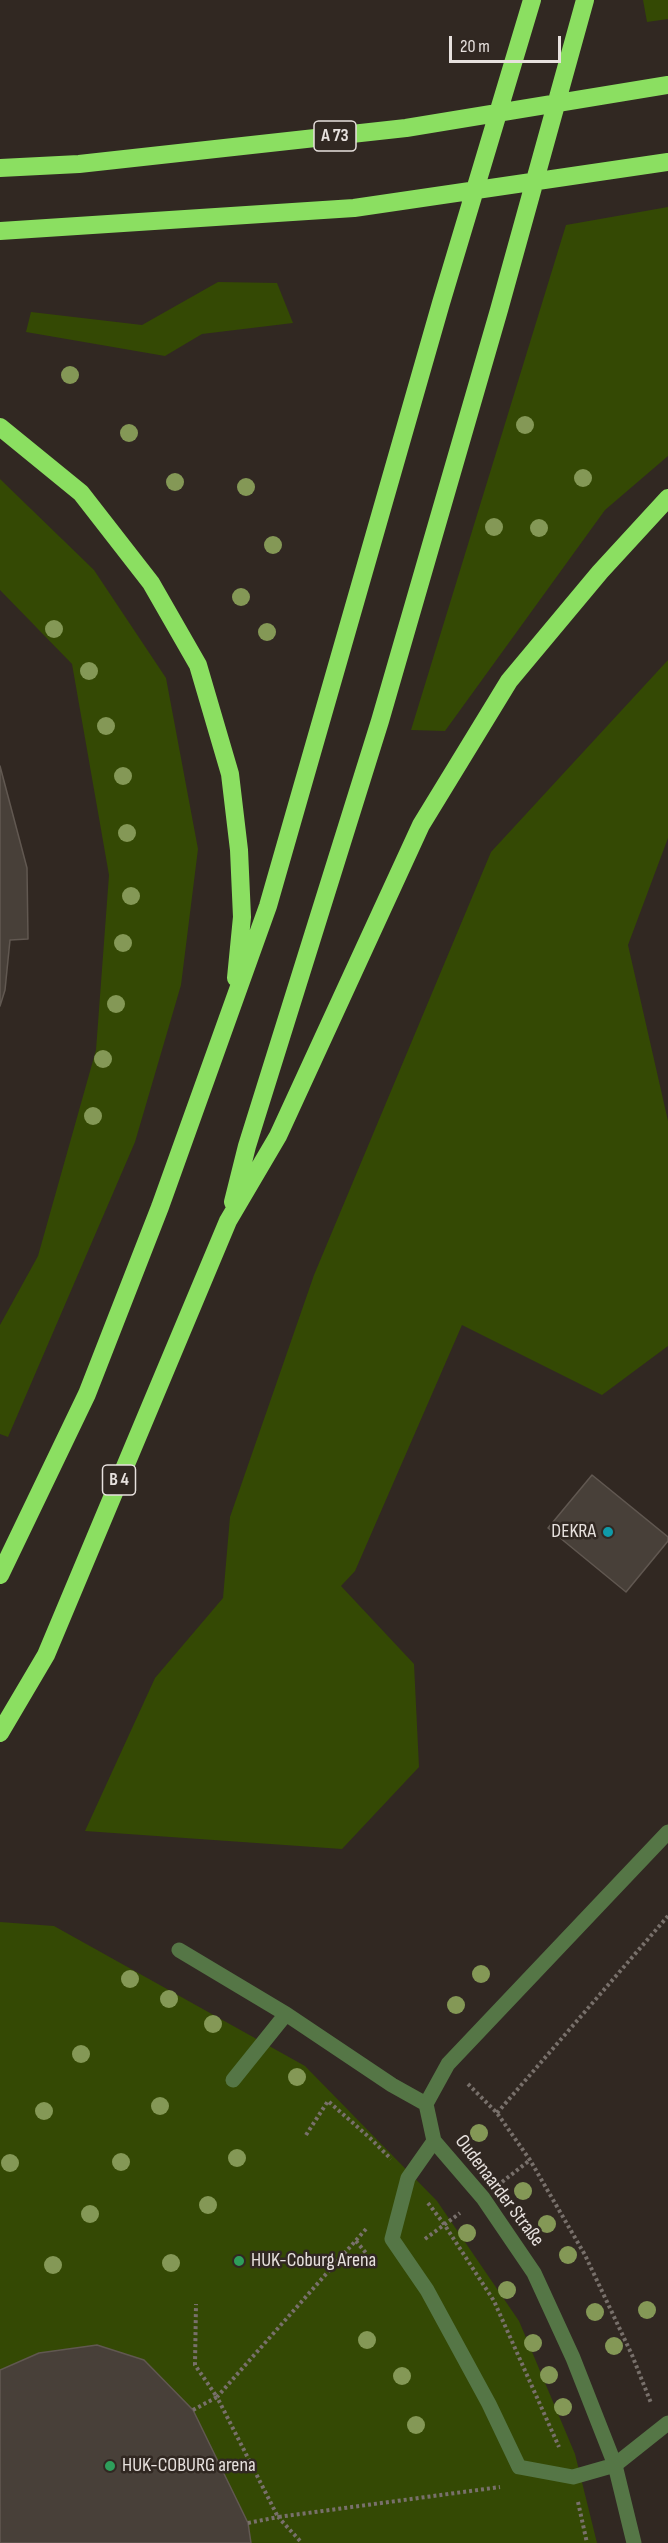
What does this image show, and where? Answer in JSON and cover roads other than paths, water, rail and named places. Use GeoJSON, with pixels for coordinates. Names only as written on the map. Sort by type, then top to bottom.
{"type":"FeatureCollection","features":[{"type":"Feature","properties":{"kind":"highway"},"geometry":{"type":"LineString","coordinates":[[0,1575],[87,1394],[160,1207],[233,1009],[268,906],[441,303],[532,0]]}},
{"type":"Feature","properties":{"kind":"highway"},"geometry":{"type":"LineString","coordinates":[[228,1221],[247,1146],[380,721],[499,310],[585,0]]}},
{"type":"Feature","properties":{"kind":"highway","name":"A 73"},"geometry":{"type":"LineString","coordinates":[[0,168],[79,164],[405,128],[668,85]]}},
{"type":"Feature","properties":{"kind":"highway"},"geometry":{"type":"LineString","coordinates":[[0,231],[354,208],[668,162]]}},
{"type":"Feature","properties":{"kind":"highway"},"geometry":{"type":"LineString","coordinates":[[0,427],[81,493],[151,583],[198,665],[230,774],[239,850],[242,917],[233,1009]]}},
{"type":"Feature","properties":{"kind":"highway"},"geometry":{"type":"LineString","coordinates":[[228,1221],[278,1136],[421,825],[503,690],[600,572],[668,498]]}},
{"type":"Feature","properties":{"kind":"highway","name":"B 4"},"geometry":{"type":"LineString","coordinates":[[0,1733],[46,1655],[228,1221]]}},
{"type":"Feature","properties":{"kind":"street"},"geometry":{"type":"LineString","coordinates":[[179,1950],[286,2014],[392,2085],[426,2104],[448,2064],[668,1832]]}},
{"type":"Feature","properties":{"kind":"street"},"geometry":{"type":"LineString","coordinates":[[232,2080],[286,2014]]}},
{"type":"Feature","properties":{"kind":"street","name":"Oudenaarder Straße"},"geometry":{"type":"LineString","coordinates":[[426,2104],[434,2141],[483,2198],[534,2273],[573,2358],[615,2465],[634,2543]]}},
{"type":"Feature","properties":{"kind":"street"},"geometry":{"type":"LineString","coordinates":[[434,2141],[408,2178],[392,2239],[432,2300],[489,2404],[519,2467],[573,2477],[615,2465],[665,2426]]}},
{"type":"Feature","properties":{"kind":"place","name":"DEKRA"},"geometry":{"type":"Point","coordinates":[608,1532]}},
{"type":"Feature","properties":{"kind":"place","name":"HUK-Coburg Arena"},"geometry":{"type":"Point","coordinates":[239,2261]}},
{"type":"Feature","properties":{"kind":"place","name":"HUK-COBURG arena"},"geometry":{"type":"Point","coordinates":[110,2466]}}]}
